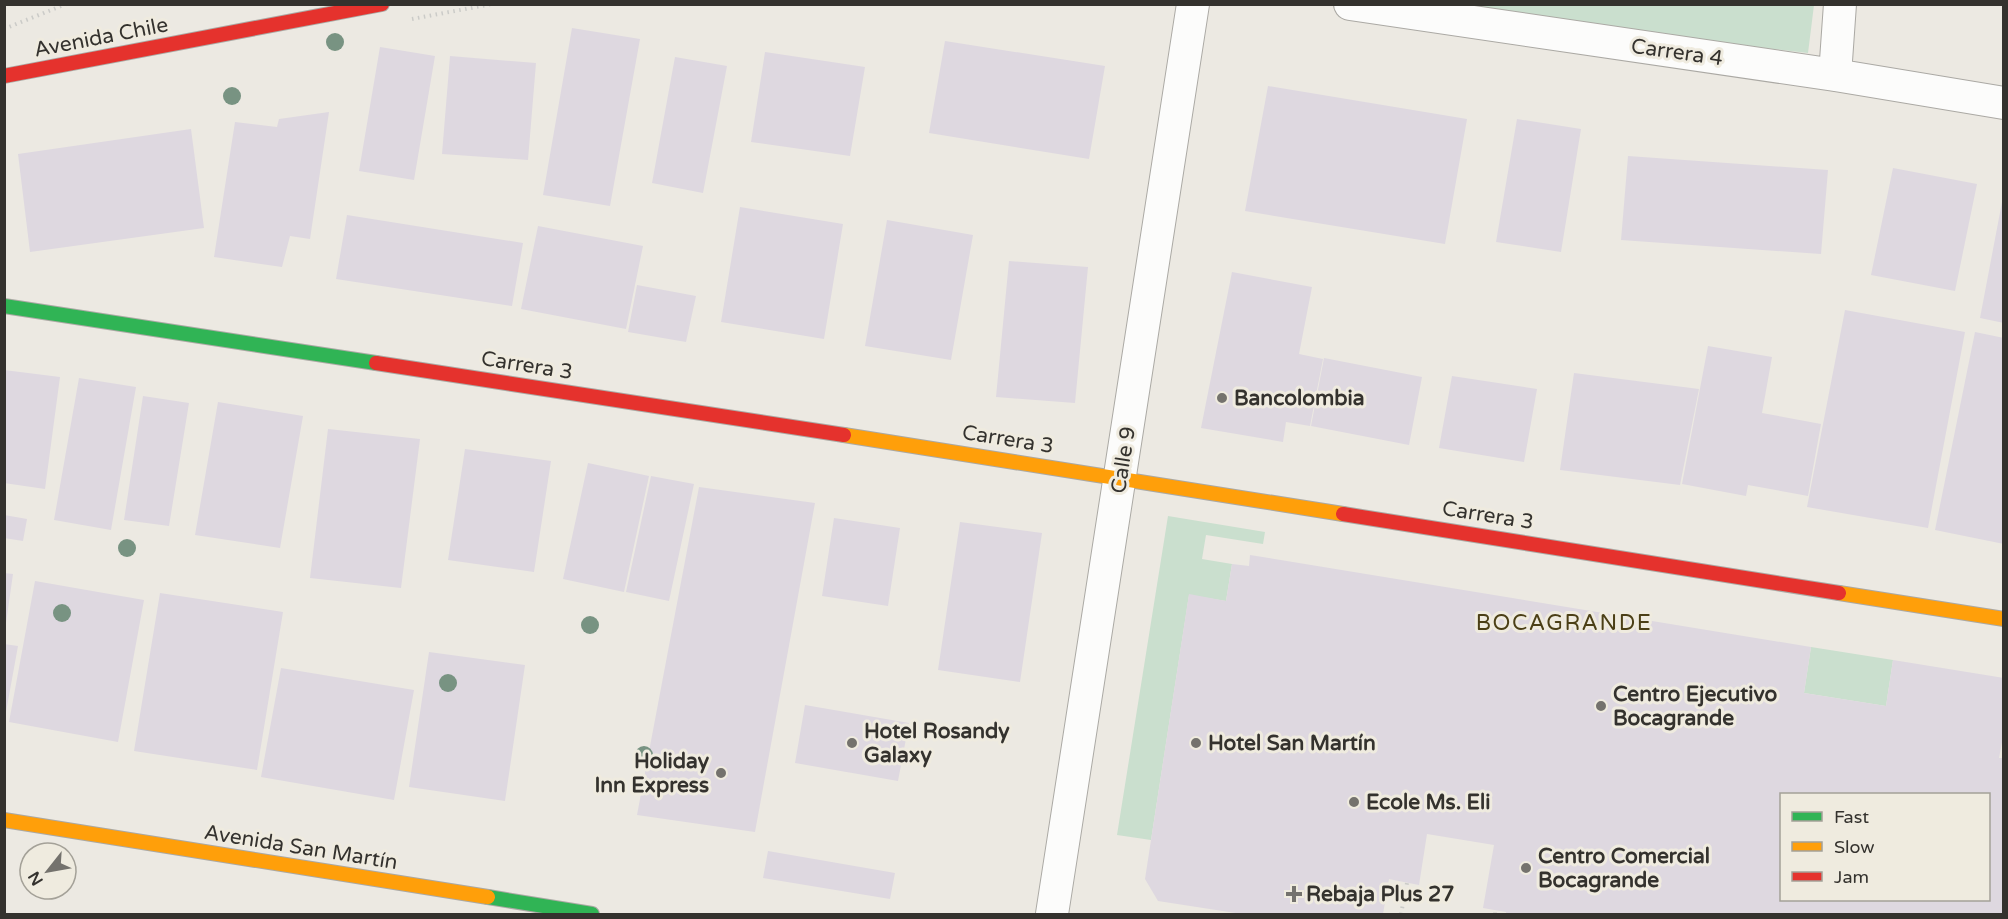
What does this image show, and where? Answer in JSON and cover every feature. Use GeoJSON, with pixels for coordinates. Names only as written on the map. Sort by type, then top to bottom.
{"type":"FeatureCollection","features":[{"type":"Feature","properties":{"kind":"main road","name":"Avenida Chile"},"geometry":{"type":"LineString","coordinates":[[4,76],[381,4]]}},
{"type":"Feature","properties":{"kind":"main road","name":"Carrera 3"},"geometry":{"type":"LineString","coordinates":[[4,306],[1120,478],[2004,619]]}},
{"type":"Feature","properties":{"kind":"main road","name":"Avenida San Martín"},"geometry":{"type":"LineString","coordinates":[[4,820],[592,915]]}},
{"type":"Feature","properties":{"kind":"street","name":"Calle 9"},"geometry":{"type":"LineString","coordinates":[[1052,915],[1193,4]]}},
{"type":"Feature","properties":{"kind":"street","name":"Carrera 4"},"geometry":{"type":"LineString","coordinates":[[1350,4],[1835,75],[2004,103]]}},
{"type":"Feature","properties":{"kind":"street"},"geometry":{"type":"LineString","coordinates":[[1835,75],[1840,4]]}},
{"type":"Feature","properties":{"kind":"path"},"geometry":{"type":"LineString","coordinates":[[52,4],[63,5]]}},
{"type":"Feature","properties":{"kind":"path"},"geometry":{"type":"LineString","coordinates":[[4,29],[63,5]]}},
{"type":"Feature","properties":{"kind":"path"},"geometry":{"type":"LineString","coordinates":[[1401,915],[1407,883]]}},
{"type":"Feature","properties":{"kind":"green space"},"geometry":{"type":"Polygon","coordinates":[[[1434,5],[1814,5],[1808,53],[1545,23],[1434,5]]]}},
{"type":"Feature","properties":{"kind":"green space"},"geometry":{"type":"Polygon","coordinates":[[[1168,516],[1265,532],[1263,544],[1206,535],[1202,559],[1232,564],[1226,601],[1189,595],[1151,840],[1117,835],[1168,516]]]}},
{"type":"Feature","properties":{"kind":"green space"},"geometry":{"type":"Polygon","coordinates":[[[1811,647],[1893,660],[1886,706],[1804,693],[1811,647]]]}},
{"type":"Feature","properties":{"kind":"building"},"geometry":{"type":"Polygon","coordinates":[[[572,28],[640,39],[610,206],[543,195],[572,28]]]}},
{"type":"Feature","properties":{"kind":"building"},"geometry":{"type":"Polygon","coordinates":[[[945,41],[1105,66],[1089,159],[929,133],[945,41]]]}},
{"type":"Feature","properties":{"kind":"building"},"geometry":{"type":"Polygon","coordinates":[[[380,47],[435,56],[414,180],[359,171],[380,47]]]}},
{"type":"Feature","properties":{"kind":"building"},"geometry":{"type":"Polygon","coordinates":[[[765,52],[865,67],[850,156],[751,142],[765,52]]]}},
{"type":"Feature","properties":{"kind":"building"},"geometry":{"type":"Polygon","coordinates":[[[450,56],[536,63],[528,160],[442,154],[450,56]]]}},
{"type":"Feature","properties":{"kind":"building"},"geometry":{"type":"Polygon","coordinates":[[[675,57],[727,66],[703,193],[652,183],[675,57]]]}},
{"type":"Feature","properties":{"kind":"building"},"geometry":{"type":"Polygon","coordinates":[[[1268,86],[1467,119],[1445,244],[1245,211],[1268,86]]]}},
{"type":"Feature","properties":{"kind":"building"},"geometry":{"type":"Polygon","coordinates":[[[329,112],[310,239],[290,236],[282,267],[214,257],[235,122],[277,127],[279,119],[329,112]]]}},
{"type":"Feature","properties":{"kind":"building"},"geometry":{"type":"Polygon","coordinates":[[[1517,119],[1581,129],[1561,252],[1496,242],[1517,119]]]}},
{"type":"Feature","properties":{"kind":"building"},"geometry":{"type":"Polygon","coordinates":[[[191,129],[204,228],[30,252],[18,154],[191,129]]]}},
{"type":"Feature","properties":{"kind":"building"},"geometry":{"type":"Polygon","coordinates":[[[1628,156],[1828,170],[1821,254],[1621,240],[1628,156]]]}},
{"type":"Feature","properties":{"kind":"building"},"geometry":{"type":"Polygon","coordinates":[[[1893,168],[1977,184],[1955,291],[1871,275],[1893,168]]]}},
{"type":"Feature","properties":{"kind":"building"},"geometry":{"type":"Polygon","coordinates":[[[2002,202],[2004,202],[2004,323],[1980,318],[2002,202]]]}},
{"type":"Feature","properties":{"kind":"building"},"geometry":{"type":"Polygon","coordinates":[[[740,207],[843,224],[824,339],[721,322],[740,207]]]}},
{"type":"Feature","properties":{"kind":"building"},"geometry":{"type":"Polygon","coordinates":[[[347,215],[523,243],[512,306],[336,279],[347,215]]]}},
{"type":"Feature","properties":{"kind":"building"},"geometry":{"type":"Polygon","coordinates":[[[887,220],[973,235],[951,360],[865,346],[887,220]]]}},
{"type":"Feature","properties":{"kind":"building"},"geometry":{"type":"Polygon","coordinates":[[[538,226],[643,246],[626,329],[521,309],[538,226]]]}},
{"type":"Feature","properties":{"kind":"building"},"geometry":{"type":"Polygon","coordinates":[[[1009,261],[1088,267],[1075,403],[996,397],[1009,261]]]}},
{"type":"Feature","properties":{"kind":"building"},"geometry":{"type":"Polygon","coordinates":[[[1232,272],[1312,287],[1299,354],[1323,359],[1310,426],[1286,422],[1283,442],[1201,428],[1232,272]]]}},
{"type":"Feature","properties":{"kind":"building"},"geometry":{"type":"Polygon","coordinates":[[[637,285],[696,296],[686,342],[628,332],[637,285]]]}},
{"type":"Feature","properties":{"kind":"building"},"geometry":{"type":"Polygon","coordinates":[[[1845,310],[1965,332],[1928,528],[1807,507],[1845,310]]]}},
{"type":"Feature","properties":{"kind":"building"},"geometry":{"type":"Polygon","coordinates":[[[1975,332],[2004,338],[2004,544],[1935,530],[1975,332]]]}},
{"type":"Feature","properties":{"kind":"building"},"geometry":{"type":"Polygon","coordinates":[[[1708,346],[1772,357],[1762,413],[1821,424],[1808,496],[1748,485],[1746,496],[1682,484],[1708,346]]]}},
{"type":"Feature","properties":{"kind":"building"},"geometry":{"type":"Polygon","coordinates":[[[1324,358],[1422,377],[1409,445],[1311,426],[1324,358]]]}},
{"type":"Feature","properties":{"kind":"building"},"geometry":{"type":"Polygon","coordinates":[[[4,370],[60,377],[45,489],[4,483],[4,370]]]}},
{"type":"Feature","properties":{"kind":"building"},"geometry":{"type":"Polygon","coordinates":[[[1574,373],[1699,389],[1680,485],[1560,470],[1574,373]]]}},
{"type":"Feature","properties":{"kind":"building"},"geometry":{"type":"Polygon","coordinates":[[[1452,376],[1537,389],[1524,462],[1439,448],[1452,376]]]}},
{"type":"Feature","properties":{"kind":"building"},"geometry":{"type":"Polygon","coordinates":[[[79,378],[136,387],[111,530],[54,520],[79,378]]]}},
{"type":"Feature","properties":{"kind":"building"},"geometry":{"type":"Polygon","coordinates":[[[143,396],[189,403],[169,526],[124,520],[143,396]]]}},
{"type":"Feature","properties":{"kind":"building"},"geometry":{"type":"Polygon","coordinates":[[[218,402],[303,416],[280,548],[195,535],[218,402]]]}},
{"type":"Feature","properties":{"kind":"building"},"geometry":{"type":"Polygon","coordinates":[[[328,429],[420,439],[401,588],[310,578],[328,429]]]}},
{"type":"Feature","properties":{"kind":"building"},"geometry":{"type":"Polygon","coordinates":[[[465,449],[551,461],[534,572],[448,560],[465,449]]]}},
{"type":"Feature","properties":{"kind":"building"},"geometry":{"type":"Polygon","coordinates":[[[588,463],[649,476],[624,592],[563,579],[588,463]]]}},
{"type":"Feature","properties":{"kind":"building"},"geometry":{"type":"Polygon","coordinates":[[[651,476],[694,484],[669,601],[626,592],[651,476]]]}},
{"type":"Feature","properties":{"kind":"building"},"geometry":{"type":"Polygon","coordinates":[[[699,487],[815,503],[755,832],[637,815],[699,487]]]}},
{"type":"Feature","properties":{"kind":"building"},"geometry":{"type":"Polygon","coordinates":[[[4,515],[27,519],[23,541],[4,538],[4,515]]]}},
{"type":"Feature","properties":{"kind":"building"},"geometry":{"type":"Polygon","coordinates":[[[834,518],[900,528],[888,606],[822,596],[834,518]]]}},
{"type":"Feature","properties":{"kind":"building"},"geometry":{"type":"Polygon","coordinates":[[[960,522],[1042,533],[1020,682],[938,670],[960,522]]]}},
{"type":"Feature","properties":{"kind":"building"},"geometry":{"type":"Polygon","coordinates":[[[1250,555],[1811,647],[1804,693],[1886,706],[1893,660],[2004,678],[2004,732],[1999,758],[2004,758],[2004,914],[1506,914],[1506,912],[1483,908],[1494,845],[1427,834],[1419,885],[1389,879],[1383,914],[1242,914],[1158,901],[1145,879],[1189,594],[1226,601],[1232,564],[1249,566],[1250,555]]]}},
{"type":"Feature","properties":{"kind":"building"},"geometry":{"type":"Polygon","coordinates":[[[4,573],[13,574],[6,623],[4,623],[4,573]]]}},
{"type":"Feature","properties":{"kind":"building"},"geometry":{"type":"Polygon","coordinates":[[[35,581],[144,600],[118,742],[9,722],[35,581]]]}},
{"type":"Feature","properties":{"kind":"building"},"geometry":{"type":"Polygon","coordinates":[[[160,593],[283,612],[257,770],[134,751],[160,593]]]}},
{"type":"Feature","properties":{"kind":"building"},"geometry":{"type":"Polygon","coordinates":[[[4,644],[18,646],[6,712],[4,712],[4,644]]]}},
{"type":"Feature","properties":{"kind":"building"},"geometry":{"type":"Polygon","coordinates":[[[429,652],[525,665],[505,801],[409,787],[429,652]]]}},
{"type":"Feature","properties":{"kind":"building"},"geometry":{"type":"Polygon","coordinates":[[[281,668],[414,690],[394,800],[261,777],[281,668]]]}},
{"type":"Feature","properties":{"kind":"building","name":"Hotel Rosandy Galaxy"},"geometry":{"type":"Polygon","coordinates":[[[805,705],[909,723],[898,781],[795,763],[805,705]]]}},
{"type":"Feature","properties":{"kind":"building"},"geometry":{"type":"Polygon","coordinates":[[[768,851],[895,873],[890,899],[763,878],[768,851]]]}},
{"type":"Feature","properties":{"kind":"traffic: fast"},"geometry":{"type":"LineString","coordinates":[[4,306],[376,363]]}},
{"type":"Feature","properties":{"kind":"traffic: fast"},"geometry":{"type":"LineString","coordinates":[[488,897],[592,914]]}},
{"type":"Feature","properties":{"kind":"traffic: slow"},"geometry":{"type":"LineString","coordinates":[[844,435],[1343,514]]}},
{"type":"Feature","properties":{"kind":"traffic: slow"},"geometry":{"type":"LineString","coordinates":[[1839,593],[2004,619]]}},
{"type":"Feature","properties":{"kind":"traffic: slow"},"geometry":{"type":"LineString","coordinates":[[4,820],[488,897]]}},
{"type":"Feature","properties":{"kind":"traffic: jam"},"geometry":{"type":"LineString","coordinates":[[4,76],[382,4]]}},
{"type":"Feature","properties":{"kind":"traffic: jam"},"geometry":{"type":"LineString","coordinates":[[376,363],[844,435]]}},
{"type":"Feature","properties":{"kind":"traffic: jam"},"geometry":{"type":"LineString","coordinates":[[1343,514],[1839,593]]}},
{"type":"Feature","properties":{"kind":"place","name":"Bancolombia"},"geometry":{"type":"Point","coordinates":[1222,398]}},
{"type":"Feature","properties":{"kind":"place","name":"Centro Ejecutivo Bocagrande"},"geometry":{"type":"Point","coordinates":[1601,706]}},
{"type":"Feature","properties":{"kind":"place","name":"Hotel Rosandy Galaxy"},"geometry":{"type":"Point","coordinates":[852,743]}},
{"type":"Feature","properties":{"kind":"place","name":"Hotel San Martín"},"geometry":{"type":"Point","coordinates":[1196,743]}},
{"type":"Feature","properties":{"kind":"place","name":"Holiday Inn Express"},"geometry":{"type":"Point","coordinates":[721,773]}},
{"type":"Feature","properties":{"kind":"place","name":"Ecole Ms. Eli"},"geometry":{"type":"Point","coordinates":[1354,802]}},
{"type":"Feature","properties":{"kind":"place","name":"Centro Comercial Bocagrande"},"geometry":{"type":"Point","coordinates":[1526,868]}},
{"type":"Feature","properties":{"kind":"place","name":"Rebaja Plus 27"},"geometry":{"type":"Point","coordinates":[1294,894]}},
{"type":"Feature","properties":{"kind":"district","name":"BOCAGRANDE"},"geometry":{"type":"Point","coordinates":[1564,622]}}]}
